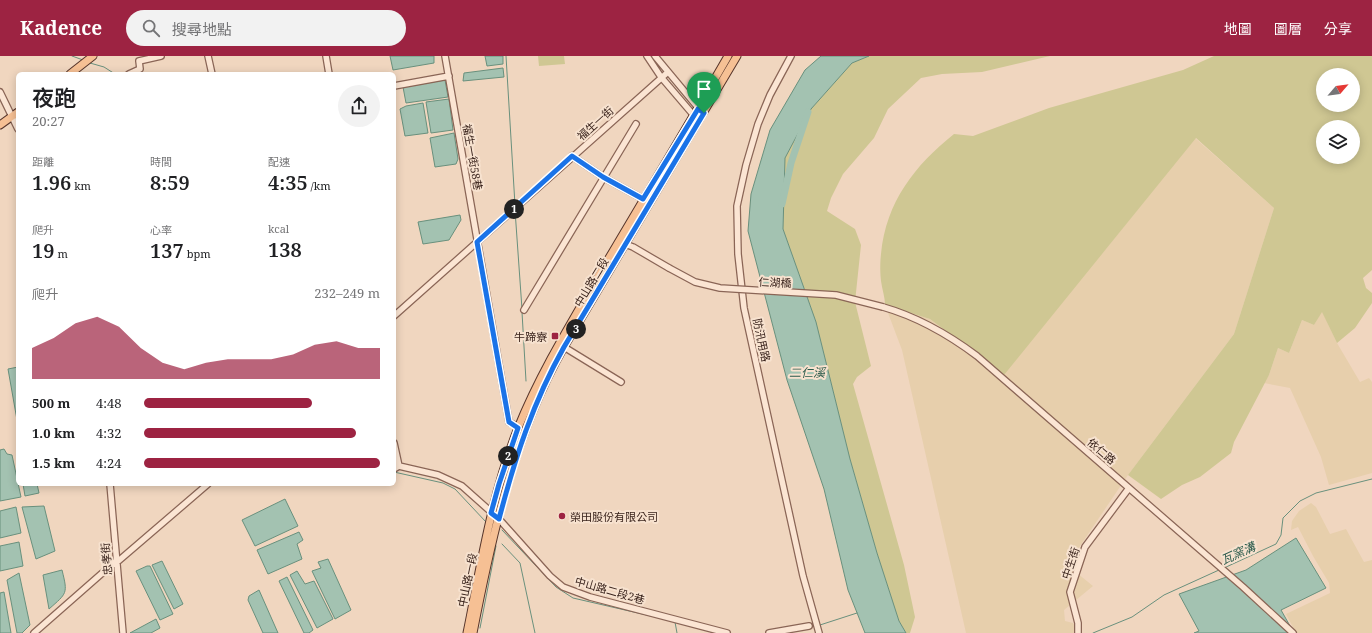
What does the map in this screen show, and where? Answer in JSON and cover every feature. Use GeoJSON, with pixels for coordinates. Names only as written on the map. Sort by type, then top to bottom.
{"type":"FeatureCollection","features":[{"type":"Feature","properties":{"kind":"main road","name":"中山路二段"},"geometry":{"type":"LineString","coordinates":[[701,111],[728,56]]}},
{"type":"Feature","properties":{"kind":"main road","name":"中山路二段"},"geometry":{"type":"LineString","coordinates":[[491,533],[491,516],[499,484],[518,428],[543,372],[643,199],[737,56]]}},
{"type":"Feature","properties":{"kind":"main road"},"geometry":{"type":"LineString","coordinates":[[73,72],[90,59]]}},
{"type":"Feature","properties":{"kind":"main road"},"geometry":{"type":"LineString","coordinates":[[0,125],[15,114]]}},
{"type":"Feature","properties":{"kind":"main road","name":"中山路二段"},"geometry":{"type":"LineString","coordinates":[[491,533],[499,520],[525,429],[545,385],[564,347],[626,245],[696,118]]}},
{"type":"Feature","properties":{"kind":"main road","name":"中山路一段"},"geometry":{"type":"LineString","coordinates":[[467,633],[491,533]]}},
{"type":"Feature","properties":{"kind":"main road","name":"中山路一段"},"geometry":{"type":"LineString","coordinates":[[473,633],[491,533]]}},
{"type":"Feature","properties":{"kind":"street"},"geometry":{"type":"LineString","coordinates":[[133,72],[140,69],[139,61],[161,56]]}},
{"type":"Feature","properties":{"kind":"street"},"geometry":{"type":"LineString","coordinates":[[208,56],[212,72]]}},
{"type":"Feature","properties":{"kind":"street"},"geometry":{"type":"LineString","coordinates":[[326,56],[329,72]]}},
{"type":"Feature","properties":{"kind":"street","name":"福生一街58巷"},"geometry":{"type":"LineString","coordinates":[[445,56],[509,422],[518,428]]}},
{"type":"Feature","properties":{"kind":"street"},"geometry":{"type":"LineString","coordinates":[[647,56],[661,77],[696,118]]}},
{"type":"Feature","properties":{"kind":"street"},"geometry":{"type":"LineString","coordinates":[[655,56],[701,111]]}},
{"type":"Feature","properties":{"kind":"street","name":"防汛用路"},"geometry":{"type":"LineString","coordinates":[[791,56],[770,95],[761,117],[746,165],[737,206],[738,254],[744,308],[804,576],[820,633]]}},
{"type":"Feature","properties":{"kind":"street","name":"福生一街"},"geometry":{"type":"LineString","coordinates":[[396,314],[668,72]]}},
{"type":"Feature","properties":{"kind":"street"},"geometry":{"type":"LineString","coordinates":[[396,86],[449,76]]}},
{"type":"Feature","properties":{"kind":"street"},"geometry":{"type":"LineString","coordinates":[[0,92],[15,114]]}},
{"type":"Feature","properties":{"kind":"street"},"geometry":{"type":"LineString","coordinates":[[524,310],[636,124]]}},
{"type":"Feature","properties":{"kind":"street"},"geometry":{"type":"LineString","coordinates":[[572,156],[603,177],[643,199]]}},
{"type":"Feature","properties":{"kind":"street","name":"仁湖橋"},"geometry":{"type":"LineString","coordinates":[[618,241],[632,247],[695,282],[720,288],[836,295],[883,306]]}},
{"type":"Feature","properties":{"kind":"street","name":"依仁路"},"geometry":{"type":"LineString","coordinates":[[883,306],[936,329],[977,356],[1220,566],[1293,633]]}},
{"type":"Feature","properties":{"kind":"street"},"geometry":{"type":"LineString","coordinates":[[564,347],[621,382]]}},
{"type":"Feature","properties":{"kind":"street","name":"中山路二段2巷"},"geometry":{"type":"LineString","coordinates":[[396,468],[438,475],[456,482],[491,516],[499,520],[550,576],[568,589],[590,597],[727,633]]}},
{"type":"Feature","properties":{"kind":"street","name":"忠孝街"},"geometry":{"type":"LineString","coordinates":[[110,486],[123,633]]}},
{"type":"Feature","properties":{"kind":"street"},"geometry":{"type":"LineString","coordinates":[[34,633],[206,486]]}},
{"type":"Feature","properties":{"kind":"street","name":"中生街"},"geometry":{"type":"LineString","coordinates":[[1078,633],[1078,623],[1070,592],[1085,546],[1129,488]]}},
{"type":"Feature","properties":{"kind":"street"},"geometry":{"type":"LineString","coordinates":[[770,633],[809,626]]}},
{"type":"Feature","properties":{"kind":"shaded area"},"geometry":{"type":"Polygon","coordinates":[[[538,56],[564,56],[565,64],[539,66],[538,56]]]}},
{"type":"Feature","properties":{"kind":"shaded area"},"geometry":{"type":"Polygon","coordinates":[[[869,56],[1050,56],[982,72],[942,74],[921,78],[888,109],[874,138],[843,174],[831,198],[827,211],[855,229],[861,245],[855,302],[871,366],[857,377],[853,384],[904,565],[915,617],[910,633],[906,633],[899,621],[877,553],[850,459],[816,322],[783,229],[785,158],[811,109],[852,63],[869,56]]]}},
{"type":"Feature","properties":{"kind":"shaded area"},"geometry":{"type":"Polygon","coordinates":[[[1214,56],[1372,56],[1372,270],[1363,278],[1366,288],[1372,293],[1372,303],[1355,328],[1337,343],[1322,312],[1314,325],[1302,320],[1289,353],[1278,348],[1269,375],[1234,442],[1231,453],[1200,477],[1182,485],[1161,499],[1128,475],[1234,334],[1274,208],[1196,138],[1004,375],[930,319],[885,305],[881,284],[880,260],[884,235],[896,201],[915,172],[954,134],[973,136],[1049,108],[1183,70],[1214,56]]]}},
{"type":"Feature","properties":{"kind":"shaded area"},"geometry":{"type":"Polygon","coordinates":[[[1195,138],[1274,208],[1234,334],[1128,475],[1078,549],[1072,569],[1093,586],[1064,610],[1065,621],[1073,623],[1080,633],[966,633],[902,350],[885,305],[930,319],[993,367],[1105,250],[1195,138]]]}},
{"type":"Feature","properties":{"kind":"shaded area"},"geometry":{"type":"Polygon","coordinates":[[[1322,311],[1337,343],[1360,382],[1369,378],[1372,382],[1372,473],[1329,485],[1321,457],[1290,388],[1264,383],[1269,375],[1278,348],[1289,353],[1302,320],[1314,325],[1322,311]]]}},
{"type":"Feature","properties":{"kind":"shaded area"},"geometry":{"type":"Polygon","coordinates":[[[1311,503],[1316,507],[1330,534],[1346,529],[1364,562],[1372,560],[1372,633],[1296,633],[1286,614],[1330,593],[1329,583],[1298,527],[1291,530],[1292,521],[1299,511],[1311,503]]]}},
{"type":"Feature","properties":{"kind":"water"},"geometry":{"type":"Polygon","coordinates":[[[390,56],[434,56],[434,63],[393,70],[390,56]]]}},
{"type":"Feature","properties":{"kind":"water"},"geometry":{"type":"Polygon","coordinates":[[[485,56],[503,56],[503,64],[487,66],[485,56]]]}},
{"type":"Feature","properties":{"kind":"water","name":"二仁溪"},"geometry":{"type":"Polygon","coordinates":[[[821,56],[869,56],[852,63],[811,109],[785,158],[783,229],[816,322],[850,459],[877,553],[899,621],[906,633],[865,633],[848,590],[824,489],[787,380],[748,231],[751,194],[770,130],[805,70],[821,56]]]}},
{"type":"Feature","properties":{"kind":"water"},"geometry":{"type":"Polygon","coordinates":[[[503,68],[504,77],[463,81],[464,73],[503,68]]]}},
{"type":"Feature","properties":{"kind":"water"},"geometry":{"type":"Polygon","coordinates":[[[445,80],[448,97],[406,103],[403,87],[445,80]]]}},
{"type":"Feature","properties":{"kind":"water"},"geometry":{"type":"Polygon","coordinates":[[[449,99],[453,130],[431,133],[426,102],[449,99]]]}},
{"type":"Feature","properties":{"kind":"water"},"geometry":{"type":"Polygon","coordinates":[[[423,103],[428,133],[405,136],[400,109],[406,106],[423,103]]]}},
{"type":"Feature","properties":{"kind":"water"},"geometry":{"type":"Polygon","coordinates":[[[454,133],[458,159],[456,164],[435,167],[430,138],[454,133]]]}},
{"type":"Feature","properties":{"kind":"water"},"geometry":{"type":"Polygon","coordinates":[[[460,215],[461,220],[449,240],[423,244],[418,222],[460,215]]]}},
{"type":"Feature","properties":{"kind":"water"},"geometry":{"type":"Polygon","coordinates":[[[16,367],[16,414],[8,369],[16,367]]]}},
{"type":"Feature","properties":{"kind":"water"},"geometry":{"type":"Polygon","coordinates":[[[4,449],[7,454],[12,455],[16,474],[16,486],[19,486],[21,497],[0,501],[0,450],[4,449]]]}},
{"type":"Feature","properties":{"kind":"water"},"geometry":{"type":"Polygon","coordinates":[[[23,486],[37,486],[39,493],[25,496],[23,486]]]}},
{"type":"Feature","properties":{"kind":"water"},"geometry":{"type":"Polygon","coordinates":[[[285,499],[298,526],[255,546],[242,520],[285,499]]]}},
{"type":"Feature","properties":{"kind":"water"},"geometry":{"type":"Polygon","coordinates":[[[44,506],[55,551],[36,559],[22,507],[44,506]]]}},
{"type":"Feature","properties":{"kind":"water"},"geometry":{"type":"Polygon","coordinates":[[[16,507],[21,533],[0,538],[0,511],[16,507]]]}},
{"type":"Feature","properties":{"kind":"water"},"geometry":{"type":"Polygon","coordinates":[[[299,532],[303,540],[297,544],[302,559],[268,574],[257,550],[299,532]]]}},
{"type":"Feature","properties":{"kind":"water"},"geometry":{"type":"Polygon","coordinates":[[[1296,538],[1326,588],[1281,610],[1294,633],[1194,633],[1199,631],[1179,594],[1246,570],[1296,538]]]}},
{"type":"Feature","properties":{"kind":"water"},"geometry":{"type":"Polygon","coordinates":[[[19,542],[23,566],[0,571],[0,546],[19,542]]]}},
{"type":"Feature","properties":{"kind":"water"},"geometry":{"type":"Polygon","coordinates":[[[328,559],[351,610],[335,619],[312,571],[321,568],[318,562],[328,559]]]}},
{"type":"Feature","properties":{"kind":"water"},"geometry":{"type":"Polygon","coordinates":[[[162,561],[183,604],[174,609],[152,565],[162,561]]]}},
{"type":"Feature","properties":{"kind":"water"},"geometry":{"type":"Polygon","coordinates":[[[150,566],[173,614],[160,620],[136,571],[150,566]]]}},
{"type":"Feature","properties":{"kind":"water"},"geometry":{"type":"Polygon","coordinates":[[[62,570],[65,584],[63,596],[49,609],[43,575],[62,570]]]}},
{"type":"Feature","properties":{"kind":"water"},"geometry":{"type":"Polygon","coordinates":[[[297,571],[305,584],[314,581],[333,619],[317,628],[290,575],[297,571]]]}},
{"type":"Feature","properties":{"kind":"water"},"geometry":{"type":"Polygon","coordinates":[[[19,573],[30,625],[22,633],[17,633],[7,580],[19,573]]]}},
{"type":"Feature","properties":{"kind":"water"},"geometry":{"type":"Polygon","coordinates":[[[287,577],[313,630],[309,633],[304,633],[279,581],[287,577]]]}},
{"type":"Feature","properties":{"kind":"water"},"geometry":{"type":"Polygon","coordinates":[[[259,590],[278,633],[263,633],[248,600],[249,596],[259,590]]]}},
{"type":"Feature","properties":{"kind":"water"},"geometry":{"type":"Polygon","coordinates":[[[4,592],[11,633],[0,633],[0,593],[4,592]]]}},
{"type":"Feature","properties":{"kind":"water"},"geometry":{"type":"Polygon","coordinates":[[[156,619],[160,628],[151,633],[130,633],[156,619]]]}},
{"type":"Feature","properties":{"kind":"waterway"},"geometry":{"type":"LineString","coordinates":[[72,56],[83,60]]}},
{"type":"Feature","properties":{"kind":"waterway"},"geometry":{"type":"LineString","coordinates":[[506,56],[515,205]]}},
{"type":"Feature","properties":{"kind":"waterway"},"geometry":{"type":"LineString","coordinates":[[90,63],[104,67],[112,72]]}},
{"type":"Feature","properties":{"kind":"waterway","name":"二仁溪"},"geometry":{"type":"LineString","coordinates":[[782,204],[791,163],[808,112]]}},
{"type":"Feature","properties":{"kind":"waterway"},"geometry":{"type":"LineString","coordinates":[[515,210],[522,309]]}},
{"type":"Feature","properties":{"kind":"waterway"},"geometry":{"type":"LineString","coordinates":[[522,312],[526,381]]}},
{"type":"Feature","properties":{"kind":"waterway"},"geometry":{"type":"LineString","coordinates":[[396,472],[443,483],[455,489],[486,522]]}},
{"type":"Feature","properties":{"kind":"waterway","name":"瓦窯溝"},"geometry":{"type":"LineString","coordinates":[[1224,568],[1276,544],[1281,535],[1283,518],[1300,501],[1316,493],[1372,479]]}},
{"type":"Feature","properties":{"kind":"waterway"},"geometry":{"type":"LineString","coordinates":[[502,530],[556,587],[573,598],[664,619]]}},
{"type":"Feature","properties":{"kind":"waterway"},"geometry":{"type":"LineString","coordinates":[[502,544],[520,563],[535,633]]}},
{"type":"Feature","properties":{"kind":"waterway"},"geometry":{"type":"LineString","coordinates":[[480,628],[496,546]]}},
{"type":"Feature","properties":{"kind":"waterway","name":"瓦窯溝"},"geometry":{"type":"LineString","coordinates":[[1093,633],[1132,617],[1164,595],[1219,570]]}},
{"type":"Feature","properties":{"kind":"waterway"},"geometry":{"type":"LineString","coordinates":[[820,625],[857,613]]}},
{"type":"Feature","properties":{"kind":"waterway"},"geometry":{"type":"LineString","coordinates":[[675,622],[677,633]]}},
{"type":"Feature","properties":{"kind":"waterway"},"geometry":{"type":"LineString","coordinates":[[694,627],[715,633]]}},
{"type":"Feature","properties":{"kind":"place","name":"牛蹄寮"},"geometry":{"type":"Point","coordinates":[555,336]}},
{"type":"Feature","properties":{"kind":"place","name":"榮田股份有限公司"},"geometry":{"type":"Point","coordinates":[562,516]}},
{"type":"Feature","properties":{"kind":"route"},"geometry":{"type":"LineString","coordinates":[[698,109],[704,113],[560,354],[525,429],[499,519],[491,513],[518,428],[509,422],[477,242],[532,194],[572,156],[603,177],[643,199],[698,109]]}}]}
